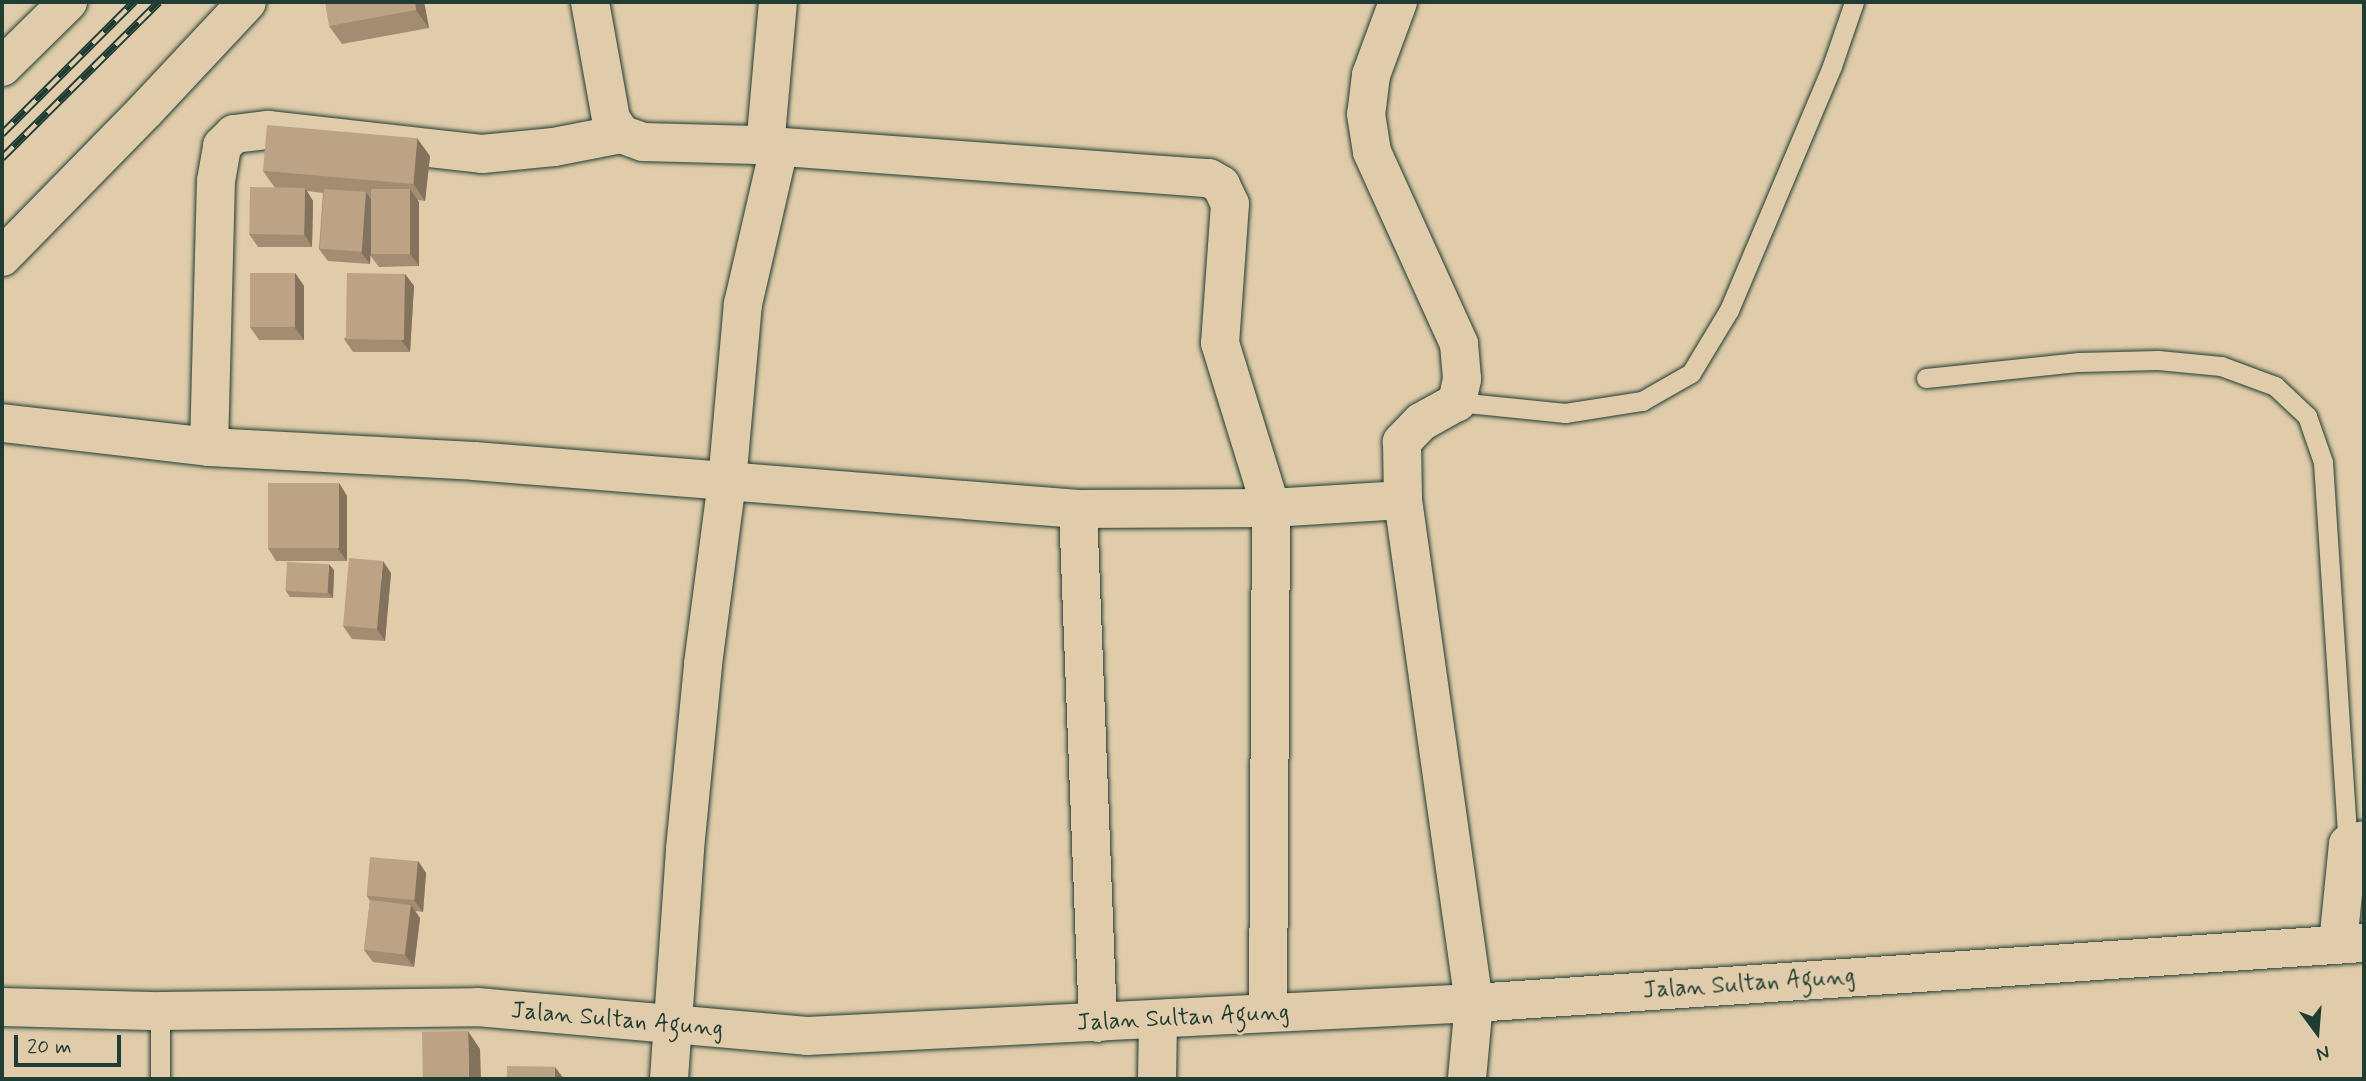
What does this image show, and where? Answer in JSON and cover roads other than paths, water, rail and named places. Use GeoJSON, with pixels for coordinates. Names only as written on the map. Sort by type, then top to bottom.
{"type":"FeatureCollection","features":[{"type":"Feature","properties":{"kind":"street"},"geometry":{"type":"LineString","coordinates":[[2,67],[68,2]]}},
{"type":"Feature","properties":{"kind":"street"},"geometry":{"type":"LineString","coordinates":[[2,257],[247,2]]}},
{"type":"Feature","properties":{"kind":"street"},"geometry":{"type":"LineString","coordinates":[[590,2],[611,119],[621,134]]}},
{"type":"Feature","properties":{"kind":"street"},"geometry":{"type":"LineString","coordinates":[[669,1079],[698,717],[727,482],[743,304],[772,147],[778,2]]}},
{"type":"Feature","properties":{"kind":"street"},"geometry":{"type":"LineString","coordinates":[[1398,2],[1371,75],[1366,114],[1372,152],[1437,289],[1459,344],[1462,379],[1457,402],[1421,422],[1402,442],[1403,500],[1474,1003],[1467,1079]]}},
{"type":"Feature","properties":{"kind":"street"},"geometry":{"type":"LineString","coordinates":[[209,447],[216,181],[222,146],[234,134],[268,130],[482,154],[554,148],[621,134],[643,142],[772,147],[1209,178],[1221,185],[1230,204],[1219,330],[1222,357],[1271,508],[1268,1012]]}},
{"type":"Feature","properties":{"kind":"street"},"geometry":{"type":"LineString","coordinates":[[2,424],[209,447],[474,461],[1078,509],[1271,508],[1403,500]]}},
{"type":"Feature","properties":{"kind":"street"},"geometry":{"type":"LineString","coordinates":[[1078,509],[1098,1023]]}},
{"type":"Feature","properties":{"kind":"street"},"geometry":{"type":"LineString","coordinates":[[2351,944],[2356,842]]}},
{"type":"Feature","properties":{"kind":"street","name":"Jalan Sultan Agung"},"geometry":{"type":"LineString","coordinates":[[2,1007],[160,1011],[477,1007],[807,1036],[1474,1003],[2351,944]]}},
{"type":"Feature","properties":{"kind":"street"},"geometry":{"type":"LineString","coordinates":[[1157,1079],[1158,1019]]}},
{"type":"Feature","properties":{"kind":"lane"},"geometry":{"type":"LineString","coordinates":[[1457,402],[1565,413],[1642,401],[1691,373],[1730,310],[1832,66],[1854,2]]}},
{"type":"Feature","properties":{"kind":"lane"},"geometry":{"type":"LineString","coordinates":[[1926,378],[2079,362],[2158,359],[2221,366],[2275,386],[2308,416],[2323,462],[2356,842]]}},
{"type":"Feature","properties":{"kind":"lane"},"geometry":{"type":"LineString","coordinates":[[160,1011],[160,1079]]}},
{"type":"Feature","properties":{"kind":"railway"},"geometry":{"type":"LineString","coordinates":[[2,134],[134,2]]}},
{"type":"Feature","properties":{"kind":"railway"},"geometry":{"type":"LineString","coordinates":[[2,158],[159,2]]}}]}
